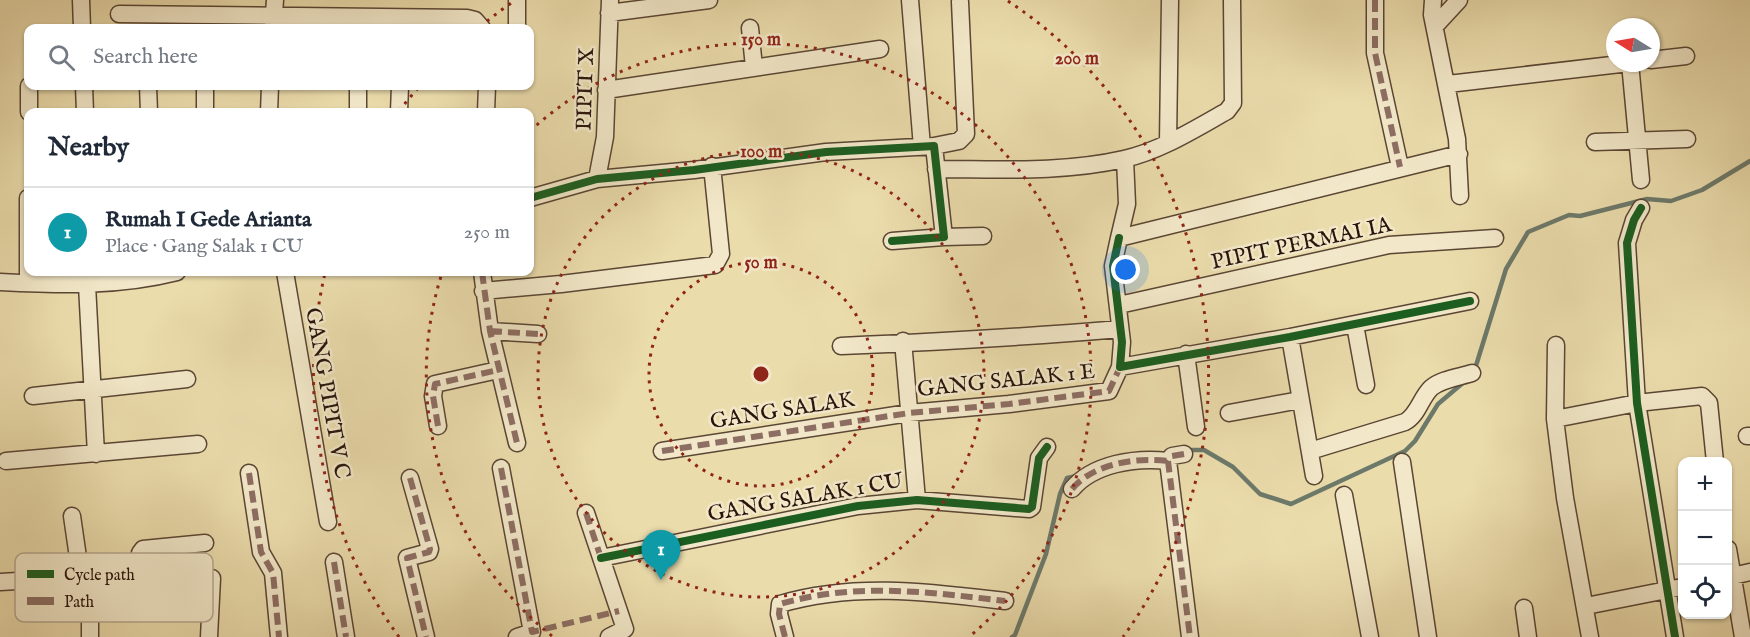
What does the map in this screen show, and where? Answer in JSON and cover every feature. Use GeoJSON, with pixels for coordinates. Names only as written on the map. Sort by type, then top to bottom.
{"type":"FeatureCollection","features":[{"type":"Feature","properties":{"kind":"street"},"geometry":{"type":"LineString","coordinates":[[81,0],[82,24]]}},
{"type":"Feature","properties":{"kind":"street"},"geometry":{"type":"LineString","coordinates":[[517,24],[518,0]]}},
{"type":"Feature","properties":{"kind":"street"},"geometry":{"type":"LineString","coordinates":[[610,7],[709,0]]}},
{"type":"Feature","properties":{"kind":"street"},"geometry":{"type":"LineString","coordinates":[[910,0],[928,147],[936,169],[944,237]]}},
{"type":"Feature","properties":{"kind":"street"},"geometry":{"type":"LineString","coordinates":[[1168,143],[1170,0]]}},
{"type":"Feature","properties":{"kind":"street"},"geometry":{"type":"LineString","coordinates":[[936,169],[1071,167],[1125,159],[1168,143],[1227,111],[1233,103],[1232,0]]}},
{"type":"Feature","properties":{"kind":"street"},"geometry":{"type":"LineString","coordinates":[[1375,0],[1375,53],[1400,167]]}},
{"type":"Feature","properties":{"kind":"street"},"geometry":{"type":"LineString","coordinates":[[1433,0],[1432,15],[1448,84],[1459,154],[1460,196]]}},
{"type":"Feature","properties":{"kind":"street"},"geometry":{"type":"LineString","coordinates":[[1435,26],[1459,0]]}},
{"type":"Feature","properties":{"kind":"street"},"geometry":{"type":"LineString","coordinates":[[534,197],[597,179],[826,152],[928,147],[959,141],[965,137],[960,2]]}},
{"type":"Feature","properties":{"kind":"street"},"geometry":{"type":"LineString","coordinates":[[119,14],[147,21],[184,7],[205,22],[274,15],[467,18],[480,24]]}},
{"type":"Feature","properties":{"kind":"street","name":"PIPIT X"},"geometry":{"type":"LineString","coordinates":[[597,179],[605,137],[610,7]]}},
{"type":"Feature","properties":{"kind":"street"},"geometry":{"type":"LineString","coordinates":[[750,28],[754,67]]}},
{"type":"Feature","properties":{"kind":"street"},"geometry":{"type":"LineString","coordinates":[[606,90],[880,49]]}},
{"type":"Feature","properties":{"kind":"street"},"geometry":{"type":"LineString","coordinates":[[1660,59],[1686,56]]}},
{"type":"Feature","properties":{"kind":"street"},"geometry":{"type":"LineString","coordinates":[[1448,84],[1606,66]]}},
{"type":"Feature","properties":{"kind":"street"},"geometry":{"type":"LineString","coordinates":[[1630,72],[1641,180]]}},
{"type":"Feature","properties":{"kind":"street"},"geometry":{"type":"LineString","coordinates":[[29,90],[29,108]]}},
{"type":"Feature","properties":{"kind":"street"},"geometry":{"type":"LineString","coordinates":[[84,90],[85,108]]}},
{"type":"Feature","properties":{"kind":"street"},"geometry":{"type":"LineString","coordinates":[[148,90],[149,108]]}},
{"type":"Feature","properties":{"kind":"street"},"geometry":{"type":"LineString","coordinates":[[205,90],[205,108]]}},
{"type":"Feature","properties":{"kind":"street"},"geometry":{"type":"LineString","coordinates":[[269,108],[270,90]]}},
{"type":"Feature","properties":{"kind":"street"},"geometry":{"type":"LineString","coordinates":[[358,90],[358,108]]}},
{"type":"Feature","properties":{"kind":"street"},"geometry":{"type":"LineString","coordinates":[[399,108],[400,90]]}},
{"type":"Feature","properties":{"kind":"street"},"geometry":{"type":"LineString","coordinates":[[486,108],[487,90]]}},
{"type":"Feature","properties":{"kind":"street"},"geometry":{"type":"LineString","coordinates":[[1595,142],[1687,139]]}},
{"type":"Feature","properties":{"kind":"street"},"geometry":{"type":"LineString","coordinates":[[1119,238],[1459,154]]}},
{"type":"Feature","properties":{"kind":"street"},"geometry":{"type":"LineString","coordinates":[[1125,159],[1127,204],[1113,266],[1119,305],[1120,367],[1355,325],[1470,301]]}},
{"type":"Feature","properties":{"kind":"street"},"geometry":{"type":"LineString","coordinates":[[483,291],[716,265],[721,254],[712,166]]}},
{"type":"Feature","properties":{"kind":"street"},"geometry":{"type":"LineString","coordinates":[[1641,208],[1634,220],[1627,243],[1637,403],[1675,588],[1675,637]]}},
{"type":"Feature","properties":{"kind":"street"},"geometry":{"type":"LineString","coordinates":[[892,241],[984,236]]}},
{"type":"Feature","properties":{"kind":"street","name":"PIPIT PERMAI IA"},"geometry":{"type":"LineString","coordinates":[[1119,305],[1389,245],[1495,238]]}},
{"type":"Feature","properties":{"kind":"street"},"geometry":{"type":"LineString","coordinates":[[28,276],[28,284]]}},
{"type":"Feature","properties":{"kind":"street"},"geometry":{"type":"LineString","coordinates":[[0,282],[28,284],[159,276]]}},
{"type":"Feature","properties":{"kind":"street","name":"GANG PIPIT V C"},"geometry":{"type":"LineString","coordinates":[[286,276],[328,522]]}},
{"type":"Feature","properties":{"kind":"street"},"geometry":{"type":"LineString","coordinates":[[482,276],[489,331],[517,443]]}},
{"type":"Feature","properties":{"kind":"street"},"geometry":{"type":"LineString","coordinates":[[90,280],[96,454]]}},
{"type":"Feature","properties":{"kind":"street"},"geometry":{"type":"LineString","coordinates":[[1355,325],[1366,384]]}},
{"type":"Feature","properties":{"kind":"street"},"geometry":{"type":"LineString","coordinates":[[841,346],[903,341],[1005,339],[1120,329]]}},
{"type":"Feature","properties":{"kind":"street"},"geometry":{"type":"LineString","coordinates":[[489,331],[538,334]]}},
{"type":"Feature","properties":{"kind":"street"},"geometry":{"type":"LineString","coordinates":[[1290,337],[1314,476]]}},
{"type":"Feature","properties":{"kind":"street","name":"GANG SALAK 1 CU"},"geometry":{"type":"LineString","coordinates":[[601,558],[858,506],[916,500],[903,341]]}},
{"type":"Feature","properties":{"kind":"street"},"geometry":{"type":"LineString","coordinates":[[1556,345],[1555,419],[1564,498],[1590,637]]}},
{"type":"Feature","properties":{"kind":"street"},"geometry":{"type":"LineString","coordinates":[[1186,354],[1196,427]]}},
{"type":"Feature","properties":{"kind":"street","name":"GANG SALAK 1 E"},"geometry":{"type":"LineString","coordinates":[[909,412],[1010,404],[1109,391],[1120,367]]}},
{"type":"Feature","properties":{"kind":"street"},"geometry":{"type":"LineString","coordinates":[[438,426],[433,396],[435,384],[498,370]]}},
{"type":"Feature","properties":{"kind":"street"},"geometry":{"type":"LineString","coordinates":[[1310,451],[1358,439],[1405,422],[1414,416],[1420,401],[1432,387],[1472,372]]}},
{"type":"Feature","properties":{"kind":"street"},"geometry":{"type":"LineString","coordinates":[[33,396],[187,379]]}},
{"type":"Feature","properties":{"kind":"street"},"geometry":{"type":"LineString","coordinates":[[1555,419],[1637,403],[1705,397],[1709,403],[1714,457]]}},
{"type":"Feature","properties":{"kind":"street"},"geometry":{"type":"LineString","coordinates":[[1229,413],[1300,400]]}},
{"type":"Feature","properties":{"kind":"street","name":"GANG SALAK"},"geometry":{"type":"LineString","coordinates":[[662,451],[909,412]]}},
{"type":"Feature","properties":{"kind":"street"},"geometry":{"type":"LineString","coordinates":[[6,461],[198,444]]}},
{"type":"Feature","properties":{"kind":"street"},"geometry":{"type":"LineString","coordinates":[[916,500],[1029,509],[1032,507],[1039,458],[1047,447]]}},
{"type":"Feature","properties":{"kind":"street"},"geometry":{"type":"LineString","coordinates":[[1184,454],[1172,456],[1168,461],[1190,637]]}},
{"type":"Feature","properties":{"kind":"street"},"geometry":{"type":"LineString","coordinates":[[1072,489],[1083,476],[1119,464],[1138,460],[1168,461]]}},
{"type":"Feature","properties":{"kind":"street"},"geometry":{"type":"LineString","coordinates":[[1402,462],[1428,637]]}},
{"type":"Feature","properties":{"kind":"street"},"geometry":{"type":"LineString","coordinates":[[501,468],[524,635]]}},
{"type":"Feature","properties":{"kind":"street"},"geometry":{"type":"LineString","coordinates":[[249,473],[261,552],[273,573],[279,637]]}},
{"type":"Feature","properties":{"kind":"street"},"geometry":{"type":"LineString","coordinates":[[410,478],[430,549],[429,552],[406,558],[426,637]]}},
{"type":"Feature","properties":{"kind":"street"},"geometry":{"type":"LineString","coordinates":[[1344,495],[1370,637]]}},
{"type":"Feature","properties":{"kind":"street"},"geometry":{"type":"LineString","coordinates":[[586,513],[620,611],[624,631],[609,637]]}},
{"type":"Feature","properties":{"kind":"street"},"geometry":{"type":"LineString","coordinates":[[72,516],[80,553]]}},
{"type":"Feature","properties":{"kind":"street"},"geometry":{"type":"LineString","coordinates":[[140,553],[142,549],[205,543]]}},
{"type":"Feature","properties":{"kind":"street"},"geometry":{"type":"LineString","coordinates":[[334,562],[346,637]]}},
{"type":"Feature","properties":{"kind":"street"},"geometry":{"type":"LineString","coordinates":[[1732,576],[1750,572]]}},
{"type":"Feature","properties":{"kind":"street"},"geometry":{"type":"LineString","coordinates":[[0,582],[15,581]]}},
{"type":"Feature","properties":{"kind":"street"},"geometry":{"type":"LineString","coordinates":[[1732,586],[1743,637]]}},
{"type":"Feature","properties":{"kind":"street"},"geometry":{"type":"LineString","coordinates":[[1586,606],[1675,588]]}},
{"type":"Feature","properties":{"kind":"street"},"geometry":{"type":"LineString","coordinates":[[785,637],[779,614],[780,604],[828,593],[857,590],[911,590],[1005,601]]}},
{"type":"Feature","properties":{"kind":"street"},"geometry":{"type":"LineString","coordinates":[[1524,608],[1528,637]]}},
{"type":"Feature","properties":{"kind":"street"},"geometry":{"type":"LineString","coordinates":[[89,622],[90,637]]}},
{"type":"Feature","properties":{"kind":"street"},"geometry":{"type":"LineString","coordinates":[[209,637],[210,622]]}},
{"type":"Feature","properties":{"kind":"waterway"},"geometry":{"type":"LineString","coordinates":[[1474,372],[1506,269],[1528,232],[1569,215],[1580,216],[1647,199],[1671,201],[1702,190],[1750,161]]}},
{"type":"Feature","properties":{"kind":"waterway"},"geometry":{"type":"LineString","coordinates":[[1186,450],[1204,450],[1233,467],[1260,494],[1291,504],[1405,451],[1415,441],[1438,404],[1464,382]]}},
{"type":"Feature","properties":{"kind":"waterway"},"geometry":{"type":"LineString","coordinates":[[1012,637],[1015,635],[1046,554],[1060,494],[1067,478],[1077,476]]}},
{"type":"Feature","properties":{"kind":"marked path"},"geometry":{"type":"LineString","coordinates":[[1375,0],[1375,53],[1400,167]]}},
{"type":"Feature","properties":{"kind":"marked path"},"geometry":{"type":"LineString","coordinates":[[483,276],[490,331],[517,443]]}},
{"type":"Feature","properties":{"kind":"marked path"},"geometry":{"type":"LineString","coordinates":[[490,331],[538,334]]}},
{"type":"Feature","properties":{"kind":"marked path"},"geometry":{"type":"LineString","coordinates":[[662,451],[909,413],[1009,404],[1109,391],[1120,367]]}},
{"type":"Feature","properties":{"kind":"marked path"},"geometry":{"type":"LineString","coordinates":[[438,426],[433,396],[435,384],[498,370]]}},
{"type":"Feature","properties":{"kind":"marked path"},"geometry":{"type":"LineString","coordinates":[[1184,454],[1172,456],[1168,461],[1190,637]]}},
{"type":"Feature","properties":{"kind":"marked path"},"geometry":{"type":"LineString","coordinates":[[1072,489],[1091,474],[1116,464],[1142,460],[1168,461]]}},
{"type":"Feature","properties":{"kind":"marked path"},"geometry":{"type":"LineString","coordinates":[[501,468],[532,632],[619,611]]}},
{"type":"Feature","properties":{"kind":"marked path"},"geometry":{"type":"LineString","coordinates":[[249,473],[261,552],[273,573],[279,637]]}},
{"type":"Feature","properties":{"kind":"marked path"},"geometry":{"type":"LineString","coordinates":[[410,478],[430,549],[429,552],[407,558],[426,637]]}},
{"type":"Feature","properties":{"kind":"marked path"},"geometry":{"type":"LineString","coordinates":[[586,513],[601,558]]}},
{"type":"Feature","properties":{"kind":"marked path"},"geometry":{"type":"LineString","coordinates":[[334,562],[346,637]]}},
{"type":"Feature","properties":{"kind":"marked path"},"geometry":{"type":"LineString","coordinates":[[785,637],[779,614],[780,604],[808,597],[836,593],[892,591],[1005,601]]}},
{"type":"Feature","properties":{"kind":"cycle path"},"geometry":{"type":"LineString","coordinates":[[534,197],[597,179],[694,170],[826,152],[934,146],[944,237],[892,241]]}},
{"type":"Feature","properties":{"kind":"cycle path"},"geometry":{"type":"LineString","coordinates":[[1641,208],[1634,220],[1627,243],[1637,403],[1675,637]]}},
{"type":"Feature","properties":{"kind":"cycle path"},"geometry":{"type":"LineString","coordinates":[[1119,238],[1113,266],[1122,342],[1120,367],[1290,337],[1470,301]]}},
{"type":"Feature","properties":{"kind":"cycle path"},"geometry":{"type":"LineString","coordinates":[[601,558],[858,506],[917,500],[1029,509],[1032,507],[1039,458],[1047,447]]}},
{"type":"Feature","properties":{"kind":"place","name":"Rumah I Gede Arianta"},"geometry":{"type":"Point","coordinates":[661,580]}}]}
